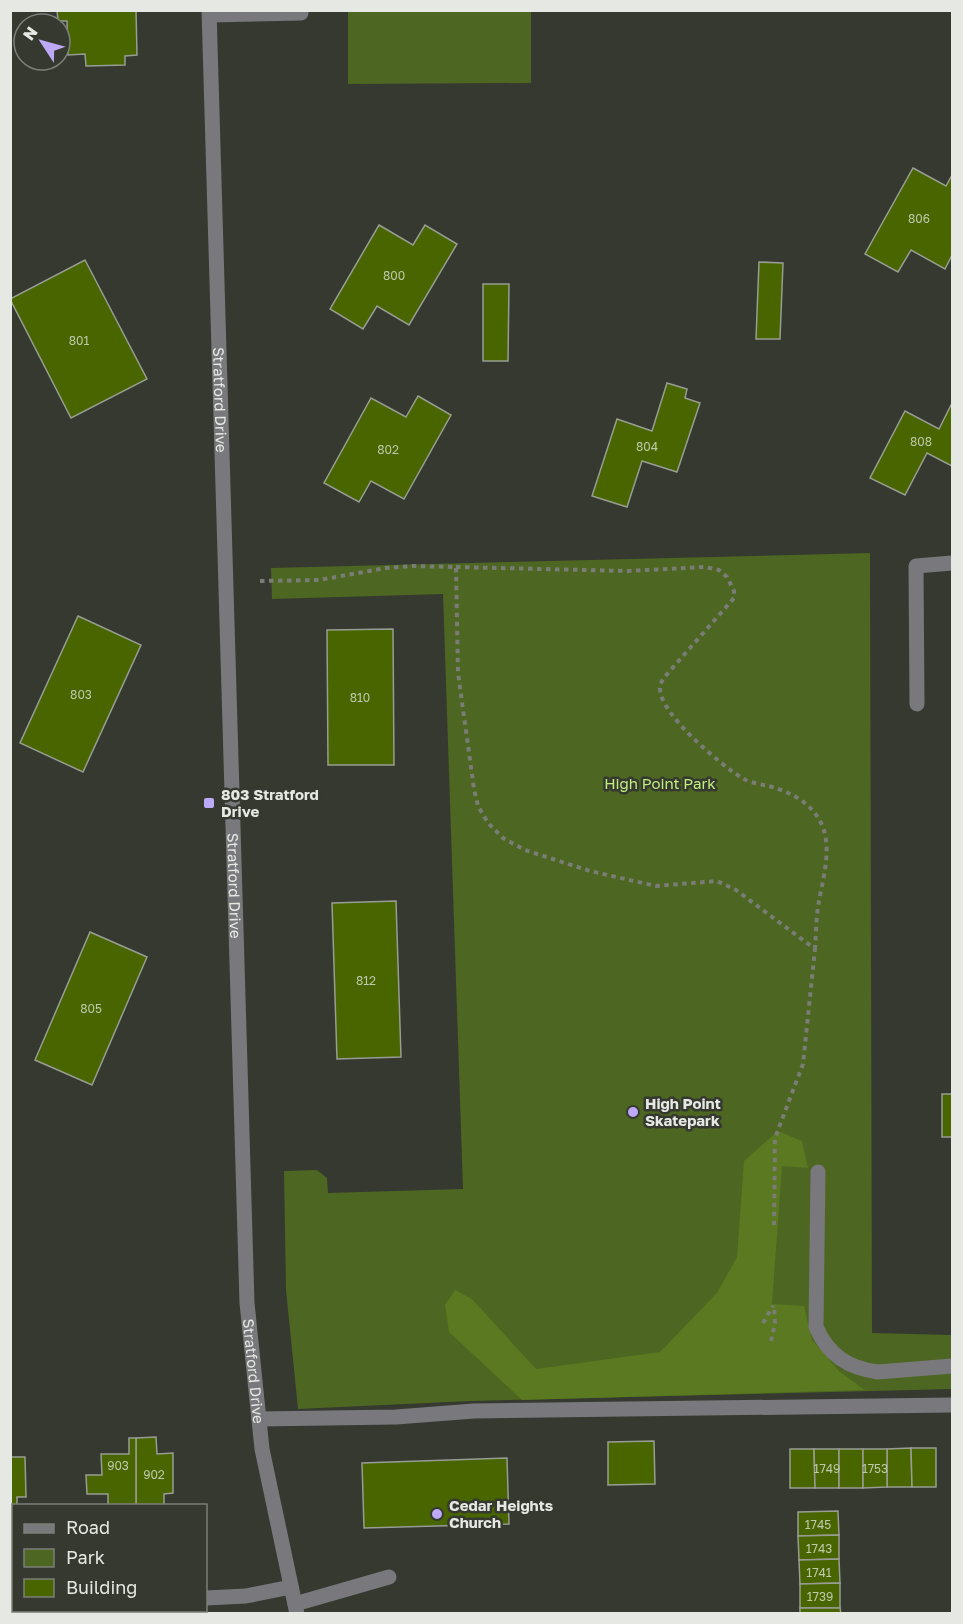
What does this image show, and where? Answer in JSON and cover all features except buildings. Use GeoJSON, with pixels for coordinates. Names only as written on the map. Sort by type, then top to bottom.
{"type":"FeatureCollection","features":[{"type":"Feature","properties":{"kind":"street"},"geometry":{"type":"LineString","coordinates":[[209,13],[301,13],[301,10]]}},
{"type":"Feature","properties":{"kind":"street","name":"Stratford Drive"},"geometry":{"type":"LineString","coordinates":[[209,13],[247,1303],[262,1449],[296,1609]]}},
{"type":"Feature","properties":{"kind":"street"},"geometry":{"type":"LineString","coordinates":[[917,704],[916,566],[952,563]]}},
{"type":"Feature","properties":{"kind":"street"},"geometry":{"type":"LineString","coordinates":[[818,1172],[816,1327],[820,1338],[845,1362],[866,1370],[878,1372],[952,1366]]}},
{"type":"Feature","properties":{"kind":"street"},"geometry":{"type":"LineString","coordinates":[[259,1419],[396,1417],[474,1411],[952,1405]]}},
{"type":"Feature","properties":{"kind":"street"},"geometry":{"type":"LineString","coordinates":[[296,1609],[388,1577]]}},
{"type":"Feature","properties":{"kind":"street"},"geometry":{"type":"LineString","coordinates":[[207,1598],[246,1596],[291,1587]]}},
{"type":"Feature","properties":{"kind":"path"},"geometry":{"type":"LineString","coordinates":[[260,581],[319,580],[386,568],[413,566],[628,571],[705,567],[719,570],[732,585],[734,598],[662,680],[660,690],[663,705],[668,712],[730,770],[748,781],[792,794],[809,807],[821,822],[824,832],[826,854],[817,909],[804,1064],[775,1138],[774,1225]]}},
{"type":"Feature","properties":{"kind":"path"},"geometry":{"type":"LineString","coordinates":[[456,567],[458,673],[472,779],[478,806],[495,831],[525,850],[590,871],[656,886],[712,881],[723,883],[746,897],[814,950]]}},
{"type":"Feature","properties":{"kind":"path"},"geometry":{"type":"LineString","coordinates":[[762,784],[764,777]]}},
{"type":"Feature","properties":{"kind":"path"},"geometry":{"type":"LineString","coordinates":[[763,1323],[774,1305],[775,1323],[771,1341]]}},
{"type":"Feature","properties":{"kind":"green space"},"geometry":{"type":"Polygon","coordinates":[[[348,11],[531,11],[531,83],[348,84],[348,11]]]}},
{"type":"Feature","properties":{"kind":"green space","name":"High Point Park"},"geometry":{"type":"Polygon","coordinates":[[[870,553],[872,1333],[952,1335],[952,1389],[470,1401],[298,1409],[286,1290],[284,1171],[317,1170],[327,1178],[328,1193],[463,1189],[443,594],[272,599],[271,568],[870,553]]]}},
{"type":"Feature","properties":{"kind":"green space"},"geometry":{"type":"Polygon","coordinates":[[[778,1131],[802,1141],[808,1168],[782,1166],[772,1304],[804,1306],[812,1340],[840,1372],[865,1390],[522,1400],[449,1332],[445,1305],[455,1290],[472,1299],[536,1369],[660,1352],[717,1293],[737,1257],[744,1161],[778,1131]]]}},
{"type":"Feature","properties":{"kind":"place","name":"803 Stratford Drive"},"geometry":{"type":"Point","coordinates":[209,803]}},
{"type":"Feature","properties":{"kind":"place","name":"High Point Skatepark"},"geometry":{"type":"Point","coordinates":[633,1112]}},
{"type":"Feature","properties":{"kind":"place","name":"Cedar Heights Church"},"geometry":{"type":"Point","coordinates":[437,1514]}}]}
